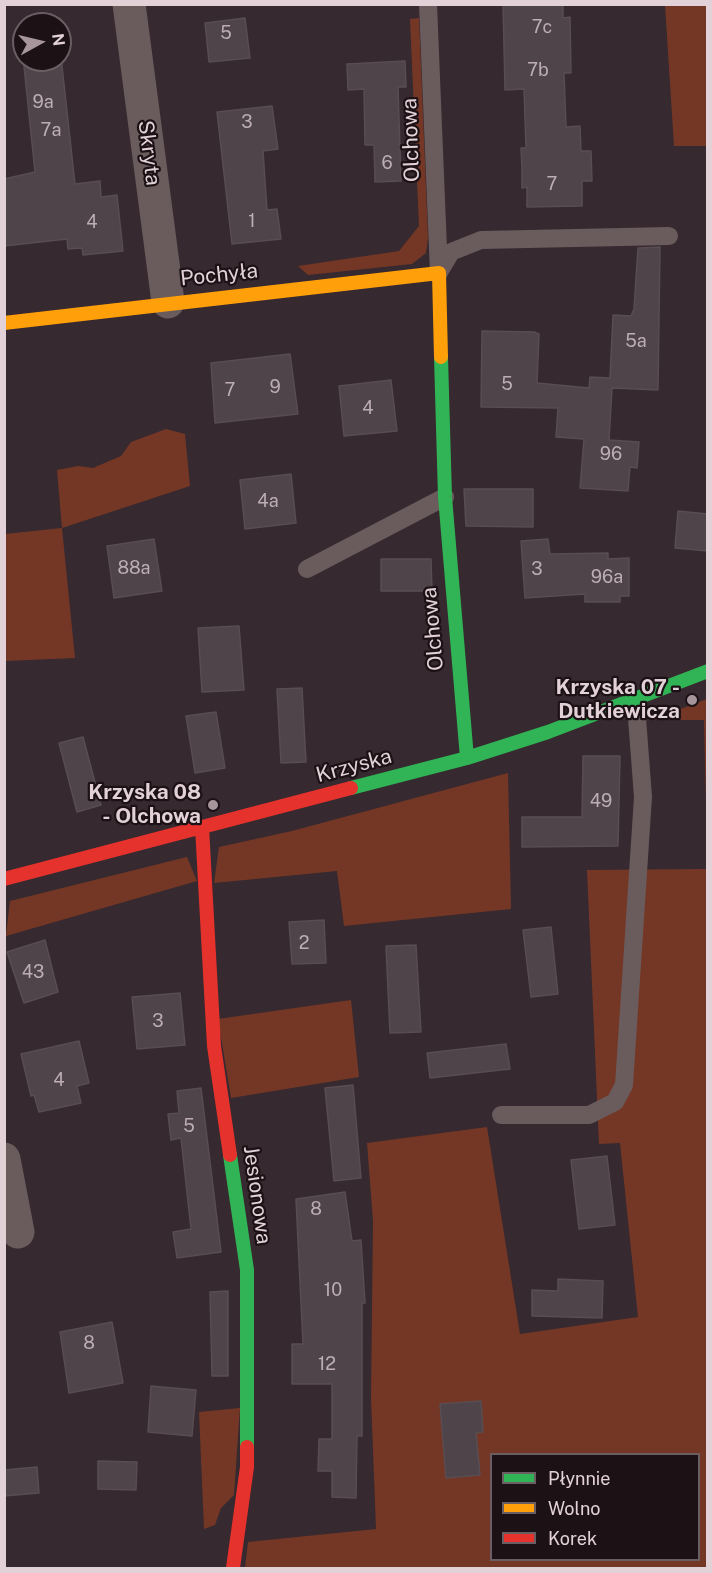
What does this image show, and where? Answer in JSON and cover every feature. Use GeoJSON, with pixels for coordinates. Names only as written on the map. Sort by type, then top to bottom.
{"type":"FeatureCollection","features":[{"type":"Feature","properties":{"kind":"street","name":"Skryta"},"geometry":{"type":"LineString","coordinates":[[129,4],[168,302]]}},
{"type":"Feature","properties":{"kind":"street","name":"Pochyła"},"geometry":{"type":"LineString","coordinates":[[4,322],[439,273]]}},
{"type":"Feature","properties":{"kind":"street","name":"Olchowa"},"geometry":{"type":"LineString","coordinates":[[439,273],[445,497],[466,758]]}},
{"type":"Feature","properties":{"kind":"street","name":"Krzyska"},"geometry":{"type":"LineString","coordinates":[[4,879],[466,758],[629,702],[708,671]]}},
{"type":"Feature","properties":{"kind":"street","name":"Jesionowa"},"geometry":{"type":"LineString","coordinates":[[202,827],[214,1046],[247,1270],[247,1467],[232,1569]]}},
{"type":"Feature","properties":{"kind":"street"},"geometry":{"type":"LineString","coordinates":[[4,1159],[18,1232]]}},
{"type":"Feature","properties":{"kind":"lane","name":"Olchowa"},"geometry":{"type":"LineString","coordinates":[[428,4],[439,273]]}},
{"type":"Feature","properties":{"kind":"lane"},"geometry":{"type":"LineString","coordinates":[[439,273],[451,252],[481,240],[669,236]]}},
{"type":"Feature","properties":{"kind":"lane"},"geometry":{"type":"LineString","coordinates":[[307,569],[445,497]]}},
{"type":"Feature","properties":{"kind":"lane"},"geometry":{"type":"LineString","coordinates":[[501,1115],[589,1115],[615,1102],[624,1085],[643,797],[637,718],[629,702]]}},
{"type":"Feature","properties":{"kind":"shaded area"},"geometry":{"type":"Polygon","coordinates":[[[665,5],[707,5],[707,146],[674,146],[665,5]]]}},
{"type":"Feature","properties":{"kind":"shaded area"},"geometry":{"type":"Polygon","coordinates":[[[419,18],[428,238],[426,253],[412,264],[308,275],[298,266],[399,251],[419,226],[410,19],[419,18]]]}},
{"type":"Feature","properties":{"kind":"shaded area"},"geometry":{"type":"Polygon","coordinates":[[[166,429],[185,434],[190,486],[62,528],[57,470],[78,466],[93,468],[121,456],[131,442],[166,429]]]}},
{"type":"Feature","properties":{"kind":"shaded area"},"geometry":{"type":"Polygon","coordinates":[[[62,528],[75,658],[5,661],[5,534],[62,528]]]}},
{"type":"Feature","properties":{"kind":"shaded area"},"geometry":{"type":"Polygon","coordinates":[[[707,699],[707,848],[704,720],[651,720],[707,699]]]}},
{"type":"Feature","properties":{"kind":"shaded area"},"geometry":{"type":"Polygon","coordinates":[[[508,773],[511,909],[344,926],[337,871],[214,883],[219,847],[292,831],[508,773]]]}},
{"type":"Feature","properties":{"kind":"shaded area"},"geometry":{"type":"Polygon","coordinates":[[[187,857],[197,881],[6,936],[10,901],[187,857]]]}},
{"type":"Feature","properties":{"kind":"shaded area"},"geometry":{"type":"Polygon","coordinates":[[[707,869],[707,1568],[245,1568],[248,1542],[376,1529],[371,1398],[373,1221],[367,1143],[487,1127],[520,1334],[638,1317],[620,1143],[599,1144],[587,870],[707,869]]]}},
{"type":"Feature","properties":{"kind":"shaded area"},"geometry":{"type":"Polygon","coordinates":[[[351,1000],[359,1077],[231,1098],[218,1019],[351,1000]]]}},
{"type":"Feature","properties":{"kind":"shaded area"},"geometry":{"type":"Polygon","coordinates":[[[240,1408],[234,1495],[221,1508],[215,1525],[204,1529],[199,1412],[240,1408]]]}},
{"type":"Feature","properties":{"kind":"building"},"geometry":{"type":"Polygon","coordinates":[[[503,4],[563,4],[563,18],[570,17],[571,73],[564,73],[566,127],[580,126],[581,151],[591,151],[592,181],[582,181],[582,206],[527,207],[527,187],[522,188],[521,148],[526,148],[524,89],[505,90],[503,4]]]}},
{"type":"Feature","properties":{"kind":"building"},"geometry":{"type":"Polygon","coordinates":[[[245,18],[250,58],[209,62],[205,23],[245,18]]]}},
{"type":"Feature","properties":{"kind":"building"},"geometry":{"type":"Polygon","coordinates":[[[405,61],[406,87],[398,87],[401,181],[375,182],[374,145],[365,145],[364,89],[348,90],[347,64],[405,61]]]}},
{"type":"Feature","properties":{"kind":"building"},"geometry":{"type":"Polygon","coordinates":[[[25,72],[63,72],[75,184],[100,181],[101,197],[117,195],[123,251],[83,255],[82,248],[68,249],[67,239],[4,246],[4,179],[35,172],[25,72]]]}},
{"type":"Feature","properties":{"kind":"building"},"geometry":{"type":"Polygon","coordinates":[[[272,106],[278,149],[263,151],[267,210],[277,209],[281,239],[232,244],[217,112],[272,106]]]}},
{"type":"Feature","properties":{"kind":"building"},"geometry":{"type":"Polygon","coordinates":[[[660,247],[658,390],[612,388],[609,440],[639,442],[637,468],[630,467],[628,491],[580,488],[584,439],[556,437],[558,408],[481,407],[482,331],[539,334],[537,383],[589,388],[590,377],[610,378],[613,315],[631,316],[634,309],[638,248],[660,247]]]}},
{"type":"Feature","properties":{"kind":"building"},"geometry":{"type":"Polygon","coordinates":[[[290,354],[298,414],[215,423],[211,363],[290,354]]]}},
{"type":"Feature","properties":{"kind":"building"},"geometry":{"type":"Polygon","coordinates":[[[391,380],[397,431],[344,436],[339,386],[391,380]]]}},
{"type":"Feature","properties":{"kind":"building"},"geometry":{"type":"Polygon","coordinates":[[[291,474],[296,523],[245,529],[240,480],[291,474]]]}},
{"type":"Feature","properties":{"kind":"building"},"geometry":{"type":"Polygon","coordinates":[[[464,489],[533,489],[533,527],[466,526],[464,489]]]}},
{"type":"Feature","properties":{"kind":"building"},"geometry":{"type":"Polygon","coordinates":[[[678,511],[708,514],[708,551],[675,548],[678,511]]]}},
{"type":"Feature","properties":{"kind":"building"},"geometry":{"type":"Polygon","coordinates":[[[154,539],[162,591],[114,598],[107,546],[154,539]]]}},
{"type":"Feature","properties":{"kind":"building"},"geometry":{"type":"Polygon","coordinates":[[[548,539],[550,554],[608,553],[608,559],[629,558],[629,596],[620,596],[620,602],[585,602],[585,594],[525,598],[521,541],[548,539]]]}},
{"type":"Feature","properties":{"kind":"building"},"geometry":{"type":"Polygon","coordinates":[[[381,559],[431,559],[432,591],[381,591],[381,559]]]}},
{"type":"Feature","properties":{"kind":"building"},"geometry":{"type":"Polygon","coordinates":[[[239,626],[244,690],[202,692],[198,628],[239,626]]]}},
{"type":"Feature","properties":{"kind":"building"},"geometry":{"type":"Polygon","coordinates":[[[302,688],[306,762],[281,763],[277,689],[302,688]]]}},
{"type":"Feature","properties":{"kind":"building"},"geometry":{"type":"Polygon","coordinates":[[[216,712],[225,768],[195,773],[186,716],[216,712]]]}},
{"type":"Feature","properties":{"kind":"building"},"geometry":{"type":"Polygon","coordinates":[[[83,737],[101,805],[77,812],[59,743],[83,737]]]}},
{"type":"Feature","properties":{"kind":"building"},"geometry":{"type":"Polygon","coordinates":[[[583,756],[620,756],[618,846],[522,847],[522,817],[582,817],[583,756]]]}},
{"type":"Feature","properties":{"kind":"building"},"geometry":{"type":"Polygon","coordinates":[[[324,920],[326,963],[292,964],[289,922],[324,920]]]}},
{"type":"Feature","properties":{"kind":"building"},"geometry":{"type":"Polygon","coordinates":[[[551,927],[558,994],[531,997],[523,930],[551,927]]]}},
{"type":"Feature","properties":{"kind":"building"},"geometry":{"type":"Polygon","coordinates":[[[45,940],[58,992],[24,1003],[7,952],[45,940]]]}},
{"type":"Feature","properties":{"kind":"building"},"geometry":{"type":"Polygon","coordinates":[[[416,945],[421,1032],[390,1033],[386,946],[416,945]]]}},
{"type":"Feature","properties":{"kind":"building"},"geometry":{"type":"Polygon","coordinates":[[[180,993],[185,1045],[137,1049],[132,997],[180,993]]]}},
{"type":"Feature","properties":{"kind":"building"},"geometry":{"type":"Polygon","coordinates":[[[79,1041],[89,1083],[77,1086],[81,1103],[39,1112],[34,1095],[31,1096],[21,1054],[79,1041]]]}},
{"type":"Feature","properties":{"kind":"building"},"geometry":{"type":"Polygon","coordinates":[[[506,1044],[510,1069],[430,1078],[427,1053],[506,1044]]]}},
{"type":"Feature","properties":{"kind":"building"},"geometry":{"type":"Polygon","coordinates":[[[353,1085],[361,1178],[334,1181],[325,1088],[353,1085]]]}},
{"type":"Feature","properties":{"kind":"building"},"geometry":{"type":"Polygon","coordinates":[[[201,1088],[221,1252],[177,1258],[173,1232],[191,1229],[181,1138],[171,1140],[168,1114],[179,1113],[177,1091],[201,1088]]]}},
{"type":"Feature","properties":{"kind":"building"},"geometry":{"type":"Polygon","coordinates":[[[607,1156],[615,1225],[579,1229],[571,1160],[607,1156]]]}},
{"type":"Feature","properties":{"kind":"building"},"geometry":{"type":"Polygon","coordinates":[[[345,1192],[352,1241],[361,1240],[365,1303],[362,1303],[362,1436],[357,1436],[356,1498],[332,1497],[332,1471],[318,1471],[319,1439],[332,1439],[332,1384],[292,1384],[292,1344],[303,1344],[296,1199],[345,1192]]]}},
{"type":"Feature","properties":{"kind":"building"},"geometry":{"type":"Polygon","coordinates":[[[558,1279],[603,1281],[602,1318],[532,1316],[532,1290],[558,1291],[558,1279]]]}},
{"type":"Feature","properties":{"kind":"building"},"geometry":{"type":"Polygon","coordinates":[[[228,1291],[228,1376],[212,1376],[210,1292],[228,1291]]]}},
{"type":"Feature","properties":{"kind":"building"},"geometry":{"type":"Polygon","coordinates":[[[112,1322],[123,1383],[69,1393],[60,1332],[112,1322]]]}},
{"type":"Feature","properties":{"kind":"building"},"geometry":{"type":"Polygon","coordinates":[[[151,1386],[196,1390],[192,1436],[148,1432],[151,1386]]]}},
{"type":"Feature","properties":{"kind":"building"},"geometry":{"type":"Polygon","coordinates":[[[481,1401],[483,1432],[476,1433],[480,1475],[446,1478],[440,1404],[481,1401]]]}},
{"type":"Feature","properties":{"kind":"building"},"geometry":{"type":"Polygon","coordinates":[[[98,1461],[137,1462],[136,1490],[98,1489],[98,1461]]]}},
{"type":"Feature","properties":{"kind":"building"},"geometry":{"type":"Polygon","coordinates":[[[37,1467],[39,1493],[4,1496],[4,1470],[37,1467]]]}},
{"type":"Feature","properties":{"kind":"traffic: fast"},"geometry":{"type":"LineString","coordinates":[[441,357],[445,497],[467,758]]}},
{"type":"Feature","properties":{"kind":"traffic: fast"},"geometry":{"type":"LineString","coordinates":[[351,788],[467,758],[548,732],[708,671]]}},
{"type":"Feature","properties":{"kind":"traffic: fast"},"geometry":{"type":"LineString","coordinates":[[230,1155],[247,1270],[247,1447]]}},
{"type":"Feature","properties":{"kind":"traffic: slow"},"geometry":{"type":"LineString","coordinates":[[4,323],[439,273],[441,357]]}},
{"type":"Feature","properties":{"kind":"traffic: jam"},"geometry":{"type":"LineString","coordinates":[[4,879],[351,788]]}},
{"type":"Feature","properties":{"kind":"traffic: jam"},"geometry":{"type":"LineString","coordinates":[[202,827],[214,1046],[230,1155]]}},
{"type":"Feature","properties":{"kind":"traffic: jam"},"geometry":{"type":"LineString","coordinates":[[233,1568],[247,1467],[247,1447]]}},
{"type":"Feature","properties":{"kind":"place","name":"Krzyska 07 - Dutkiewicza"},"geometry":{"type":"Point","coordinates":[692,700]}},
{"type":"Feature","properties":{"kind":"place","name":"Krzyska 08 - Olchowa"},"geometry":{"type":"Point","coordinates":[213,805]}}]}
